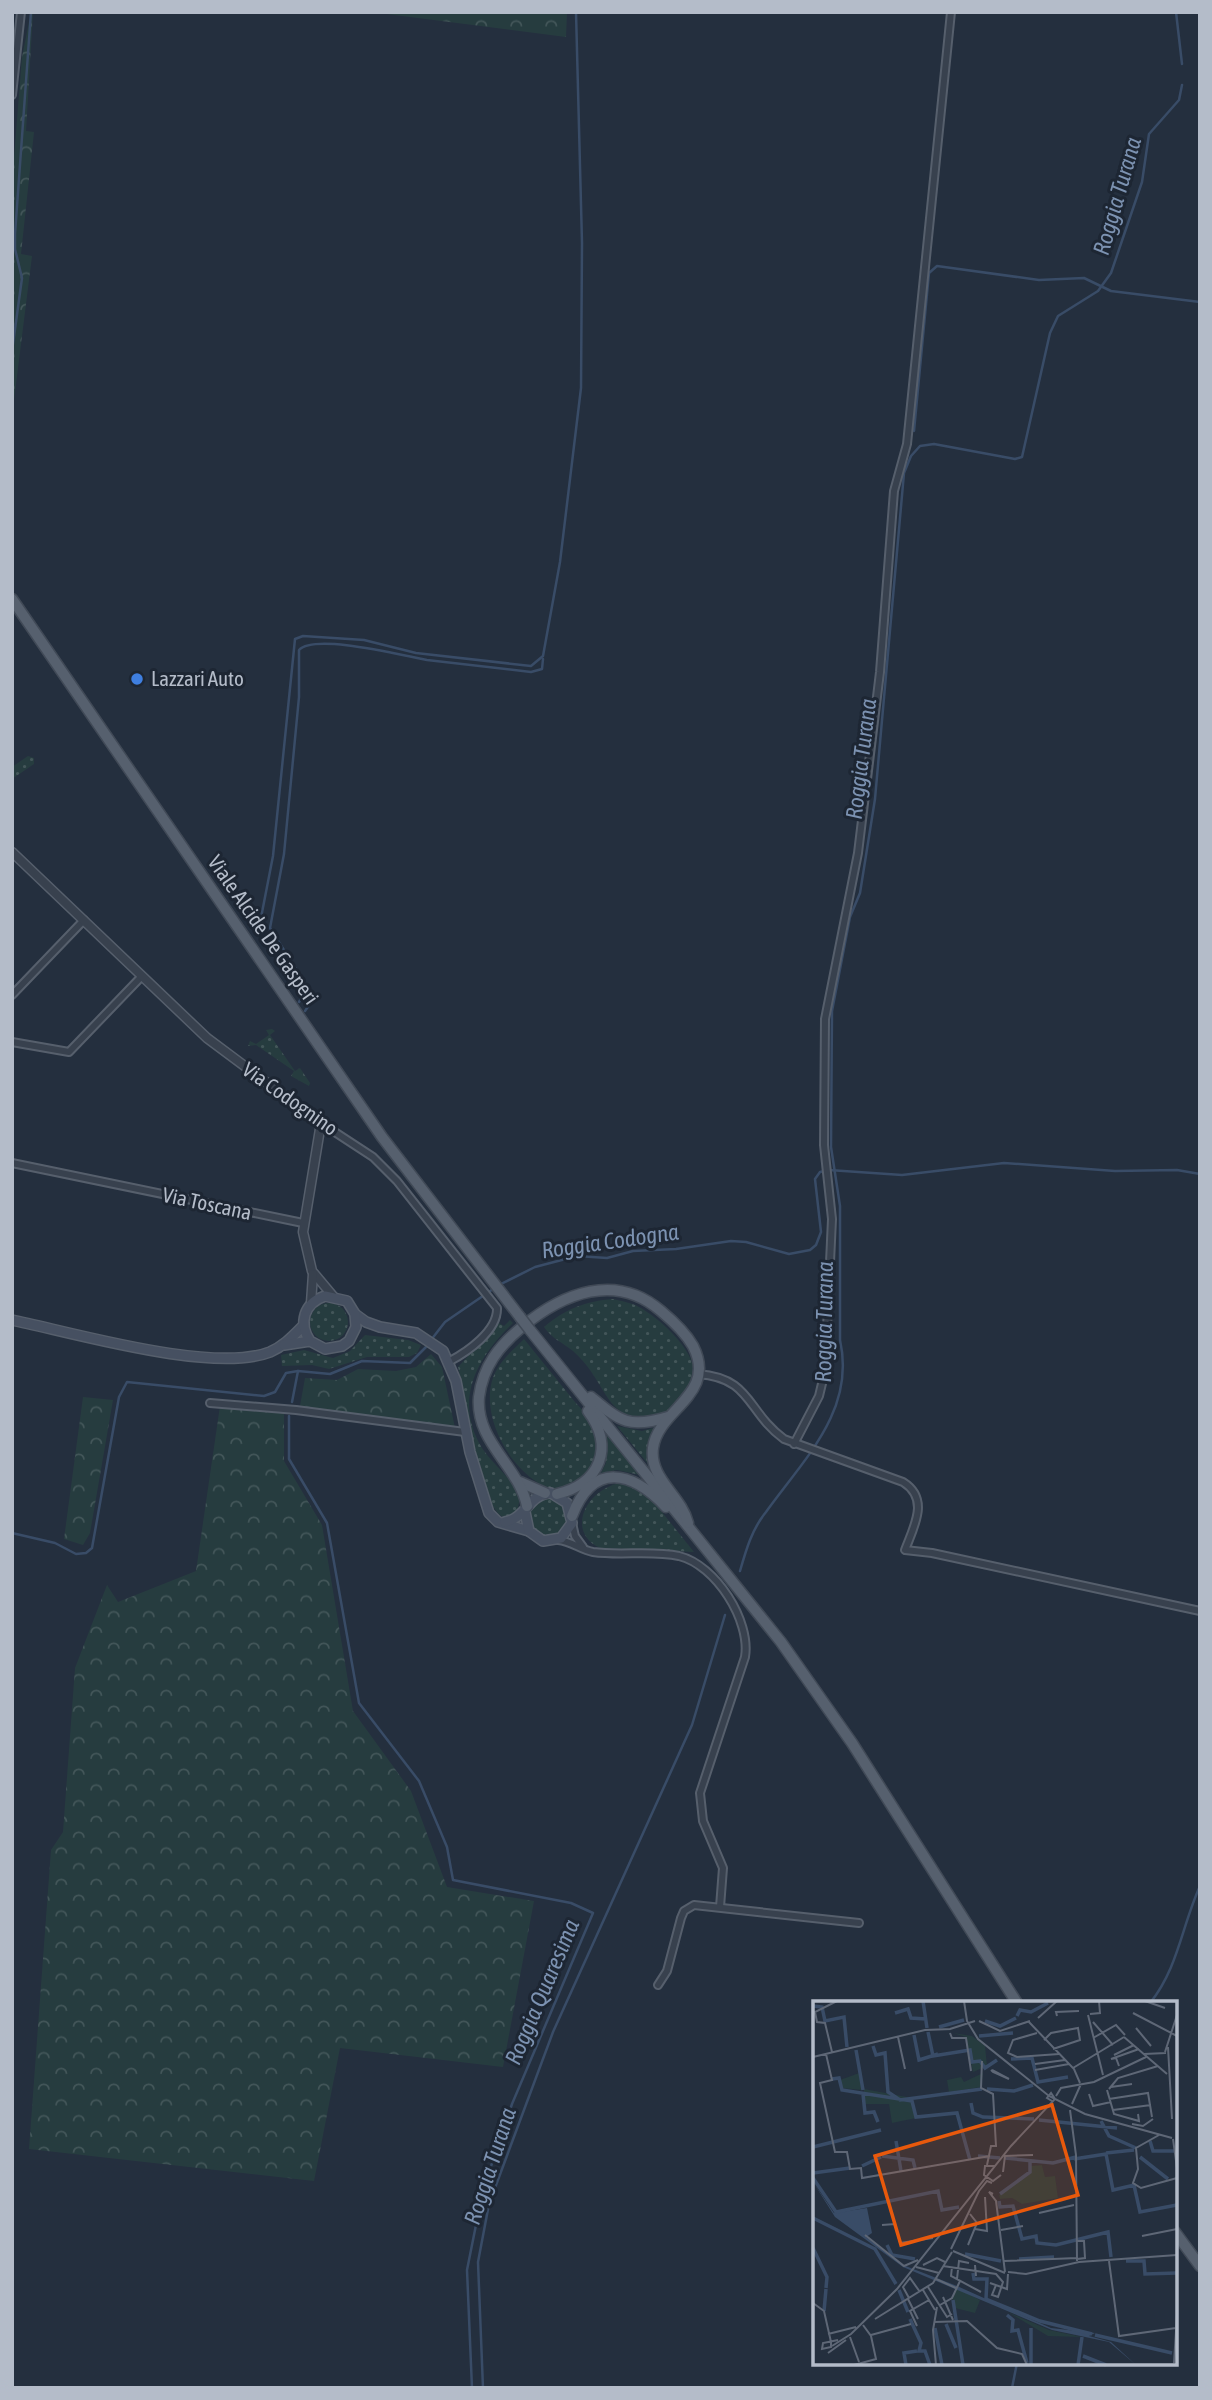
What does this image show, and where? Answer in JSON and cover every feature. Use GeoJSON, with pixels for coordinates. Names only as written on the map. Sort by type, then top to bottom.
{"type":"FeatureCollection","features":[{"type":"Feature","properties":{"kind":"main road","name":"Viale Alcide De Gasperi"},"geometry":{"type":"LineString","coordinates":[[12,599],[484,1282],[506,1300],[578,1388]]}},
{"type":"Feature","properties":{"kind":"main road"},"geometry":{"type":"LineString","coordinates":[[529,1531],[519,1481],[488,1436],[481,1417],[481,1386],[494,1354],[525,1325],[561,1300],[583,1291],[603,1289],[639,1297],[656,1306],[683,1331],[698,1360],[698,1374],[689,1396],[657,1435],[654,1463],[659,1476],[685,1509],[688,1525]]}},
{"type":"Feature","properties":{"kind":"main road"},"geometry":{"type":"LineString","coordinates":[[310,1341],[303,1326],[303,1317],[311,1303],[333,1296],[347,1301],[355,1314],[366,1322],[380,1327],[406,1330],[437,1345],[450,1361],[465,1432],[487,1509],[491,1517],[501,1523],[529,1531],[543,1541],[555,1540],[566,1534],[579,1498],[597,1481],[627,1477],[650,1490],[688,1525]]}},
{"type":"Feature","properties":{"kind":"main road"},"geometry":{"type":"LineString","coordinates":[[12,1320],[216,1360],[259,1355],[284,1345],[310,1341],[325,1349],[334,1349],[349,1341],[354,1334],[355,1314]]}},
{"type":"Feature","properties":{"kind":"main road"},"geometry":{"type":"LineString","coordinates":[[284,1345],[303,1326]]}},
{"type":"Feature","properties":{"kind":"main road"},"geometry":{"type":"LineString","coordinates":[[354,1334],[380,1327]]}},
{"type":"Feature","properties":{"kind":"main road"},"geometry":{"type":"LineString","coordinates":[[578,1388],[610,1415],[629,1423],[640,1424],[671,1416]]}},
{"type":"Feature","properties":{"kind":"main road"},"geometry":{"type":"LineString","coordinates":[[519,1481],[545,1493],[556,1494],[580,1486],[599,1464],[599,1425],[584,1406],[578,1388]]}},
{"type":"Feature","properties":{"kind":"main road"},"geometry":{"type":"LineString","coordinates":[[578,1388],[781,1642],[836,1720],[1016,2001]]}},
{"type":"Feature","properties":{"kind":"main road"},"geometry":{"type":"LineString","coordinates":[[501,1523],[514,1520],[531,1500],[545,1493]]}},
{"type":"Feature","properties":{"kind":"main road"},"geometry":{"type":"LineString","coordinates":[[556,1494],[568,1503],[572,1519]]}},
{"type":"Feature","properties":{"kind":"main road"},"geometry":{"type":"LineString","coordinates":[[1177,2235],[1200,2266]]}},
{"type":"Feature","properties":{"kind":"street"},"geometry":{"type":"LineString","coordinates":[[12,95],[21,12]]}},
{"type":"Feature","properties":{"kind":"street"},"geometry":{"type":"LineString","coordinates":[[794,1444],[819,1396],[825,1371],[832,1219],[826,1171],[825,1019],[858,853],[881,660],[891,514],[897,474],[907,444],[951,12]]}},
{"type":"Feature","properties":{"kind":"street","name":"Via Codognino"},"geometry":{"type":"LineString","coordinates":[[12,852],[207,1038],[321,1123],[373,1157],[484,1282],[498,1312],[493,1323],[469,1349],[450,1361]]}},
{"type":"Feature","properties":{"kind":"street"},"geometry":{"type":"LineString","coordinates":[[12,995],[84,920]]}},
{"type":"Feature","properties":{"kind":"street"},"geometry":{"type":"LineString","coordinates":[[12,1042],[69,1052],[142,976]]}},
{"type":"Feature","properties":{"kind":"street"},"geometry":{"type":"LineString","coordinates":[[311,1303],[312,1271],[304,1243],[303,1223],[321,1123]]}},
{"type":"Feature","properties":{"kind":"street","name":"Via Toscana"},"geometry":{"type":"LineString","coordinates":[[12,1163],[303,1223]]}},
{"type":"Feature","properties":{"kind":"street"},"geometry":{"type":"LineString","coordinates":[[312,1271],[333,1296]]}},
{"type":"Feature","properties":{"kind":"street"},"geometry":{"type":"LineString","coordinates":[[698,1374],[717,1376],[737,1385],[773,1431],[794,1444],[903,1482],[915,1489],[919,1500],[917,1519],[905,1550],[932,1553],[1200,1611]]}},
{"type":"Feature","properties":{"kind":"street"},"geometry":{"type":"LineString","coordinates":[[210,1403],[296,1410],[465,1432]]}},
{"type":"Feature","properties":{"kind":"street"},"geometry":{"type":"LineString","coordinates":[[572,1519],[575,1536],[584,1549]]}},
{"type":"Feature","properties":{"kind":"street"},"geometry":{"type":"LineString","coordinates":[[555,1540],[592,1552],[672,1555],[688,1559],[710,1576],[743,1622],[747,1640],[745,1657],[700,1793],[703,1821],[723,1868],[720,1907]]}},
{"type":"Feature","properties":{"kind":"street"},"geometry":{"type":"LineString","coordinates":[[658,1985],[667,1971],[684,1911],[694,1905],[859,1923]]}},
{"type":"Feature","properties":{"kind":"green space"},"geometry":{"type":"Polygon","coordinates":[[[31,12],[26,131],[34,132],[21,254],[32,256],[13,408],[12,183],[22,57],[31,12]]]}},
{"type":"Feature","properties":{"kind":"green space"},"geometry":{"type":"Polygon","coordinates":[[[371,12],[567,12],[566,37],[371,12]]]}},
{"type":"Feature","properties":{"kind":"green space"},"geometry":{"type":"Polygon","coordinates":[[[28,756],[34,758],[34,764],[12,779],[12,767],[28,756]]]}},
{"type":"Feature","properties":{"kind":"green space"},"geometry":{"type":"Polygon","coordinates":[[[266,1030],[275,1031],[270,1035],[295,1071],[300,1068],[310,1083],[309,1086],[291,1076],[294,1071],[256,1045],[248,1046],[250,1041],[256,1044],[269,1035],[266,1030]]]}},
{"type":"Feature","properties":{"kind":"green space"},"geometry":{"type":"Polygon","coordinates":[[[613,1299],[647,1312],[676,1337],[690,1358],[693,1368],[692,1382],[672,1410],[650,1416],[633,1416],[621,1412],[586,1365],[544,1327],[576,1307],[613,1299]]]}},
{"type":"Feature","properties":{"kind":"green space"},"geometry":{"type":"Polygon","coordinates":[[[329,1303],[343,1308],[348,1322],[343,1336],[329,1341],[315,1336],[310,1322],[315,1308],[329,1303]]]}},
{"type":"Feature","properties":{"kind":"green space"},"geometry":{"type":"Polygon","coordinates":[[[510,1320],[513,1323],[489,1350],[480,1365],[470,1396],[470,1413],[482,1448],[520,1496],[517,1514],[505,1518],[496,1510],[480,1474],[458,1367],[499,1323],[504,1326],[510,1320]]]}},
{"type":"Feature","properties":{"kind":"green space"},"geometry":{"type":"Polygon","coordinates":[[[365,1335],[408,1340],[421,1345],[417,1353],[409,1357],[367,1357],[329,1369],[312,1365],[282,1366],[281,1355],[304,1350],[333,1358],[350,1351],[365,1335]]]}},
{"type":"Feature","properties":{"kind":"green space"},"geometry":{"type":"Polygon","coordinates":[[[524,1339],[588,1417],[596,1431],[598,1446],[594,1464],[580,1483],[562,1490],[543,1485],[525,1472],[508,1453],[496,1430],[490,1405],[492,1381],[501,1363],[524,1339]]]}},
{"type":"Feature","properties":{"kind":"green space"},"geometry":{"type":"Polygon","coordinates":[[[431,1354],[442,1367],[455,1428],[300,1406],[305,1378],[337,1380],[358,1369],[396,1371],[416,1367],[431,1354]]]}},
{"type":"Feature","properties":{"kind":"green space"},"geometry":{"type":"Polygon","coordinates":[[[83,1397],[113,1400],[90,1533],[83,1545],[64,1539],[83,1397]]]}},
{"type":"Feature","properties":{"kind":"green space"},"geometry":{"type":"Polygon","coordinates":[[[220,1406],[284,1413],[284,1461],[322,1525],[353,1711],[411,1791],[447,1887],[534,1901],[503,2067],[340,2048],[314,2181],[29,2149],[51,1850],[63,1832],[75,1668],[107,1585],[118,1602],[196,1571],[220,1406]]]}},
{"type":"Feature","properties":{"kind":"green space"},"geometry":{"type":"Polygon","coordinates":[[[617,1426],[642,1431],[657,1427],[653,1470],[617,1426]]]}},
{"type":"Feature","properties":{"kind":"green space"},"geometry":{"type":"Polygon","coordinates":[[[607,1435],[640,1475],[617,1470],[601,1473],[606,1463],[607,1435]]]}},
{"type":"Feature","properties":{"kind":"green space"},"geometry":{"type":"Polygon","coordinates":[[[629,1482],[645,1491],[694,1552],[600,1548],[589,1540],[583,1531],[585,1509],[602,1490],[614,1484],[629,1482]]]}},
{"type":"Feature","properties":{"kind":"green space"},"geometry":{"type":"Polygon","coordinates":[[[549,1498],[562,1504],[568,1517],[562,1530],[549,1536],[536,1530],[530,1517],[536,1504],[549,1498]]]}},
{"type":"Feature","properties":{"kind":"waterway"},"geometry":{"type":"LineString","coordinates":[[12,351],[22,278],[15,249],[15,234],[31,12]]}},
{"type":"Feature","properties":{"kind":"waterway"},"geometry":{"type":"LineString","coordinates":[[299,1002],[305,992],[303,987],[259,928],[273,856],[295,639],[303,636],[364,640],[416,653],[531,666],[543,656],[560,562],[581,388],[582,243],[576,12]]}},
{"type":"Feature","properties":{"kind":"waterway"},"geometry":{"type":"LineString","coordinates":[[1176,12],[1182,64]]}},
{"type":"Feature","properties":{"kind":"waterway","name":"Roggia Turana"},"geometry":{"type":"LineString","coordinates":[[740,1571],[757,1525],[823,1433],[840,1390],[843,1366],[840,1340],[840,1206],[831,1147],[832,1011],[850,917],[860,893],[875,799],[904,473],[911,456],[920,446],[934,444],[1015,459],[1022,457],[1050,333],[1058,316],[1098,291],[1111,273],[1142,182],[1149,134],[1179,100],[1182,85]]}},
{"type":"Feature","properties":{"kind":"waterway"},"geometry":{"type":"LineString","coordinates":[[914,431],[929,273],[937,266],[1039,280],[1084,278],[1111,291],[1200,302]]}},
{"type":"Feature","properties":{"kind":"waterway"},"geometry":{"type":"LineString","coordinates":[[305,1011],[312,1001],[311,993],[270,928],[284,854],[299,697],[299,650],[308,645],[340,645],[427,660],[531,672],[542,669],[543,659]]}},
{"type":"Feature","properties":{"kind":"waterway","name":"Roggia Codogna"},"geometry":{"type":"LineString","coordinates":[[499,1285],[535,1267],[577,1256],[607,1258],[633,1251],[676,1249],[731,1241],[746,1242],[789,1254],[810,1250],[816,1245],[821,1232],[815,1179],[820,1172],[829,1170],[902,1175],[1004,1163],[1115,1171],[1177,1170],[1200,1174]]}},
{"type":"Feature","properties":{"kind":"waterway","name":"Roggia Codogna"},"geometry":{"type":"LineString","coordinates":[[431,1340],[445,1322],[493,1289]]}},
{"type":"Feature","properties":{"kind":"waterway","name":"Roggia Codogna"},"geometry":{"type":"LineString","coordinates":[[12,1533],[55,1543],[76,1554],[86,1553],[92,1548],[119,1397],[127,1382],[264,1396],[275,1392],[286,1373],[298,1371],[330,1374],[362,1361],[410,1363],[428,1345]]}},
{"type":"Feature","properties":{"kind":"waterway","name":"Roggia Quaresima"},"geometry":{"type":"LineString","coordinates":[[292,1402],[298,1371]]}},
{"type":"Feature","properties":{"kind":"waterway","name":"Roggia Quaresima"},"geometry":{"type":"LineString","coordinates":[[289,1416],[289,1459],[327,1523],[359,1703],[419,1781],[447,1847],[453,1880],[571,1903],[593,1913],[512,2104],[483,2190],[467,2270],[472,2388]]}},
{"type":"Feature","properties":{"kind":"waterway","name":"Roggia Turana"},"geometry":{"type":"LineString","coordinates":[[483,2388],[478,2262],[489,2204],[553,2032],[692,1725],[725,1615]]}},
{"type":"Feature","properties":{"kind":"waterway"},"geometry":{"type":"LineString","coordinates":[[1151,2001],[1167,1976],[1200,1886]]}},
{"type":"Feature","properties":{"kind":"waterway"},"geometry":{"type":"LineString","coordinates":[[1012,2388],[1017,2365]]}},
{"type":"Feature","properties":{"kind":"place","name":"Lazzari Auto"},"geometry":{"type":"Point","coordinates":[137,679]}}]}
